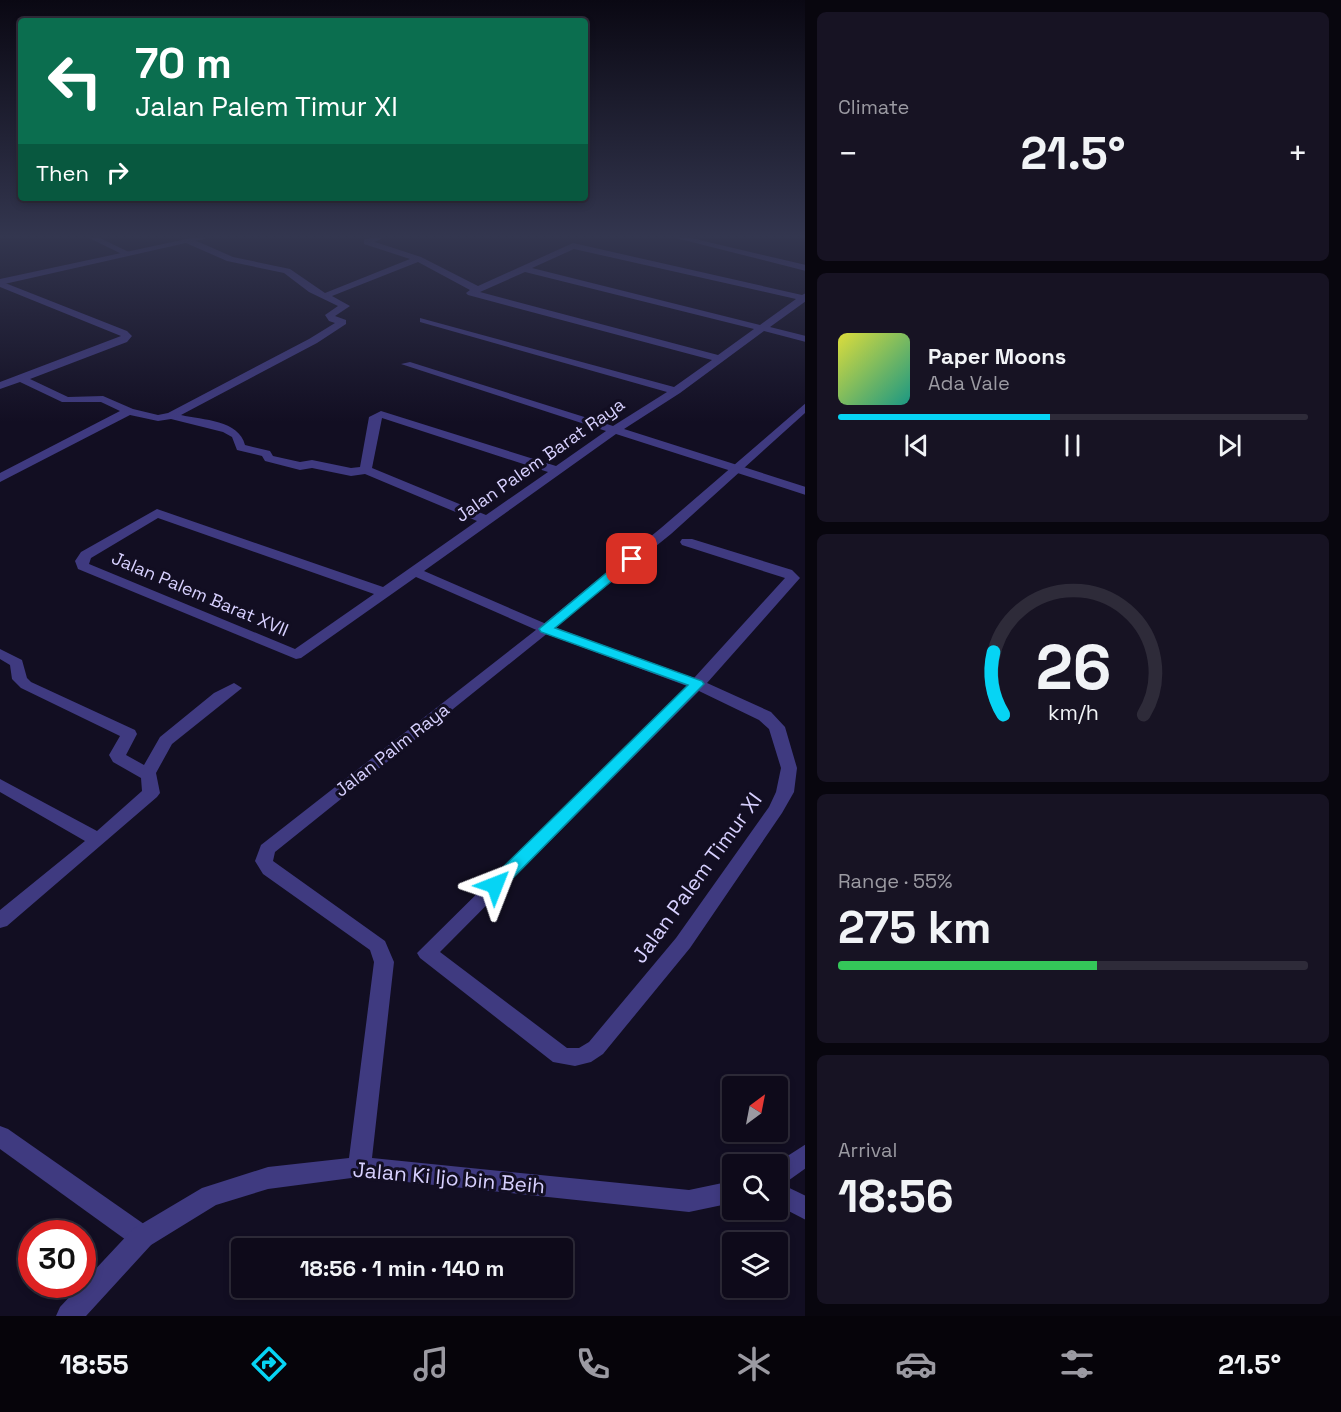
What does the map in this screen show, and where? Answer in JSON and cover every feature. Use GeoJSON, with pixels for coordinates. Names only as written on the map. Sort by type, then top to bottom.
{"type":"FeatureCollection","features":[{"type":"Feature","properties":{"kind":"street"},"geometry":{"type":"LineString","coordinates":[[0,386],[123,340],[126,335],[40,299]]}},
{"type":"Feature","properties":{"kind":"street"},"geometry":{"type":"LineString","coordinates":[[20,378],[59,398],[103,399],[129,411],[158,418],[171,416],[313,341],[343,322],[330,315],[345,306],[331,299]]}},
{"type":"Feature","properties":{"kind":"street"},"geometry":{"type":"LineString","coordinates":[[499,299],[721,359]]}},
{"type":"Feature","properties":{"kind":"street"},"geometry":{"type":"LineString","coordinates":[[646,299],[805,339]]}},
{"type":"Feature","properties":{"kind":"street","name":"Jalan Palem Barat Raya"},"geometry":{"type":"LineString","coordinates":[[296,655],[615,430],[676,391],[801,299]]}},
{"type":"Feature","properties":{"kind":"street"},"geometry":{"type":"LineString","coordinates":[[423,320],[676,391]]}},
{"type":"Feature","properties":{"kind":"street"},"geometry":{"type":"LineString","coordinates":[[406,364],[805,491]]}},
{"type":"Feature","properties":{"kind":"street","name":"Jalan Palm Raya"},"geometry":{"type":"LineString","coordinates":[[359,1167],[384,962],[378,946],[269,869],[264,861],[267,849],[546,629],[666,531],[805,407]]}},
{"type":"Feature","properties":{"kind":"street"},"geometry":{"type":"LineString","coordinates":[[0,478],[129,411]]}},
{"type":"Feature","properties":{"kind":"street"},"geometry":{"type":"LineString","coordinates":[[366,470],[375,417],[381,414],[558,471]]}},
{"type":"Feature","properties":{"kind":"street"},"geometry":{"type":"LineString","coordinates":[[171,416],[228,429],[237,436],[241,448],[266,453],[269,458],[300,466],[312,464],[351,472],[366,470],[486,520]]}},
{"type":"Feature","properties":{"kind":"street","name":"Jalan Palem Barat XVII"},"geometry":{"type":"LineString","coordinates":[[296,655],[83,566],[82,561],[86,555],[157,513],[385,593]]}},
{"type":"Feature","properties":{"kind":"street"},"geometry":{"type":"LineString","coordinates":[[687,542],[787,573],[793,578],[697,684]]}},
{"type":"Feature","properties":{"kind":"street","name":"Jalan Palem Timur XI"},"geometry":{"type":"LineString","coordinates":[[416,572],[546,629],[697,684],[765,716],[777,727],[789,768],[784,792],[776,809],[683,943],[596,1048],[588,1055],[570,1059],[561,1056],[428,953],[697,684]]}},
{"type":"Feature","properties":{"kind":"street"},"geometry":{"type":"LineString","coordinates":[[0,653],[17,663],[20,680],[26,685],[129,734],[117,755],[147,774]]}},
{"type":"Feature","properties":{"kind":"street"},"geometry":{"type":"LineString","coordinates":[[0,921],[151,793],[147,774],[166,741],[220,696],[234,688]]}},
{"type":"Feature","properties":{"kind":"street"},"geometry":{"type":"LineString","coordinates":[[0,785],[98,840]]}},
{"type":"Feature","properties":{"kind":"street"},"geometry":{"type":"LineString","coordinates":[[0,1136],[142,1237]]}},
{"type":"Feature","properties":{"kind":"street"},"geometry":{"type":"LineString","coordinates":[[788,1168],[805,1155]]}},
{"type":"Feature","properties":{"kind":"street","name":"Jalan Ki Ijo bin Beih"},"geometry":{"type":"LineString","coordinates":[[69,1316],[142,1237],[210,1196],[268,1178],[359,1167],[689,1201],[722,1194]]}},
{"type":"Feature","properties":{"kind":"street"},"geometry":{"type":"LineString","coordinates":[[788,1199],[805,1208]]}},
{"type":"Feature","properties":{"kind":"route"},"geometry":{"type":"LineString","coordinates":[[495,885],[697,684],[546,629],[632,559]]}}]}
